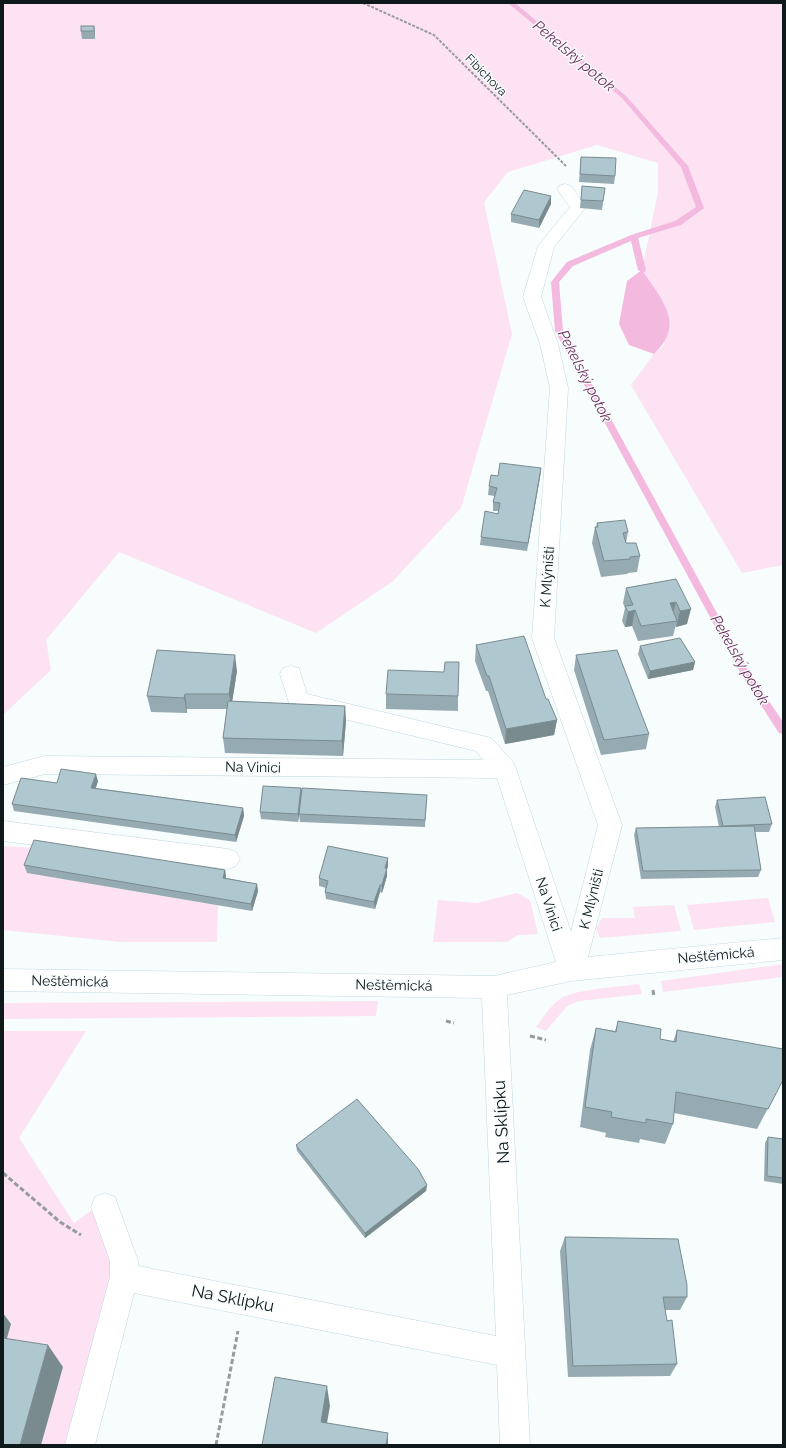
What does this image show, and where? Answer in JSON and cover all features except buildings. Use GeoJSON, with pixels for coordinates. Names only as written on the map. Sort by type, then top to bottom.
{"type":"FeatureCollection","features":[{"type":"Feature","properties":{"kind":"street","name":"K Mlýništi"},"geometry":{"type":"LineString","coordinates":[[565,189],[578,207],[546,246],[532,297],[549,344],[559,388],[543,638],[610,825],[580,944],[571,970]]}},
{"type":"Feature","properties":{"kind":"street","name":"Na Vinici"},"geometry":{"type":"LineString","coordinates":[[291,674],[298,700],[483,744],[505,769],[571,970]]}},
{"type":"Feature","properties":{"kind":"street","name":"Na Vinici"},"geometry":{"type":"LineString","coordinates":[[3,776],[45,764],[505,769]]}},
{"type":"Feature","properties":{"kind":"street"},"geometry":{"type":"LineString","coordinates":[[3,831],[228,858]]}},
{"type":"Feature","properties":{"kind":"street","name":"Neštěmická"},"geometry":{"type":"LineString","coordinates":[[3,980],[494,986],[571,970],[646,961],[783,949]]}},
{"type":"Feature","properties":{"kind":"street","name":"Na Sklípku"},"geometry":{"type":"LineString","coordinates":[[494,986],[515,1445]]}},
{"type":"Feature","properties":{"kind":"street"},"geometry":{"type":"LineString","coordinates":[[80,1445],[124,1269],[105,1207]]}},
{"type":"Feature","properties":{"kind":"street","name":"Na Sklípku"},"geometry":{"type":"LineString","coordinates":[[124,1269],[244,1301],[512,1354]]}},
{"type":"Feature","properties":{"kind":"path","name":"Fibichova"},"geometry":{"type":"LineString","coordinates":[[363,3],[434,35],[566,166],[565,189]]}},
{"type":"Feature","properties":{"kind":"path"},"geometry":{"type":"LineString","coordinates":[[446,1022],[454,1023]]}},
{"type":"Feature","properties":{"kind":"path"},"geometry":{"type":"LineString","coordinates":[[530,1036],[546,1040]]}},
{"type":"Feature","properties":{"kind":"path"},"geometry":{"type":"LineString","coordinates":[[3,1173],[60,1222],[124,1269]]}},
{"type":"Feature","properties":{"kind":"path"},"geometry":{"type":"LineString","coordinates":[[216,1445],[244,1301]]}},
{"type":"Feature","properties":{"kind":"shaded area"},"geometry":{"type":"Polygon","coordinates":[[[3,3],[783,3],[783,565],[742,573],[631,385],[654,354],[664,345],[664,303],[642,270],[658,192],[658,163],[597,145],[508,172],[484,202],[512,334],[461,508],[392,582],[316,633],[119,552],[46,640],[51,670],[3,715],[3,3]]]}},
{"type":"Feature","properties":{"kind":"shaded area"},"geometry":{"type":"Polygon","coordinates":[[[642,270],[663,302],[668,312],[670,322],[668,332],[663,343],[654,354],[629,345],[619,324],[627,281],[642,270]]]}},
{"type":"Feature","properties":{"kind":"shaded area"},"geometry":{"type":"Polygon","coordinates":[[[3,846],[36,848],[27,873],[218,904],[217,942],[121,942],[3,930],[3,846]]]}},
{"type":"Feature","properties":{"kind":"shaded area"},"geometry":{"type":"Polygon","coordinates":[[[517,893],[530,900],[538,934],[518,935],[507,942],[433,942],[438,900],[477,903],[517,893]]]}},
{"type":"Feature","properties":{"kind":"shaded area"},"geometry":{"type":"Polygon","coordinates":[[[768,898],[775,922],[694,930],[687,905],[768,898]]]}},
{"type":"Feature","properties":{"kind":"shaded area"},"geometry":{"type":"Polygon","coordinates":[[[674,905],[681,931],[600,938],[596,928],[602,918],[635,918],[633,907],[674,905]]]}},
{"type":"Feature","properties":{"kind":"shaded area"},"geometry":{"type":"Polygon","coordinates":[[[783,964],[783,977],[663,992],[661,981],[783,964]]]}},
{"type":"Feature","properties":{"kind":"shaded area"},"geometry":{"type":"Polygon","coordinates":[[[639,984],[642,994],[579,1001],[567,1006],[546,1031],[536,1027],[553,1005],[560,999],[567,996],[598,989],[639,984]]]}},
{"type":"Feature","properties":{"kind":"shaded area"},"geometry":{"type":"Polygon","coordinates":[[[378,1001],[376,1016],[3,1019],[3,1003],[378,1001]]]}},
{"type":"Feature","properties":{"kind":"shaded area"},"geometry":{"type":"Polygon","coordinates":[[[3,1031],[86,1031],[19,1138],[74,1223],[92,1210],[113,1248],[112,1271],[66,1445],[41,1445],[63,1367],[3,1352],[3,1031]]]}},
{"type":"Feature","properties":{"kind":"waterway","name":"Pekelský potok"},"geometry":{"type":"LineString","coordinates":[[511,3],[624,97],[684,166],[700,208],[678,223],[634,237]]}},
{"type":"Feature","properties":{"kind":"waterway"},"geometry":{"type":"LineString","coordinates":[[634,237],[642,270]]}},
{"type":"Feature","properties":{"kind":"waterway","name":"Pekelský potok"},"geometry":{"type":"LineString","coordinates":[[634,237],[570,264],[555,282],[559,331],[745,673],[783,730]]}}]}
